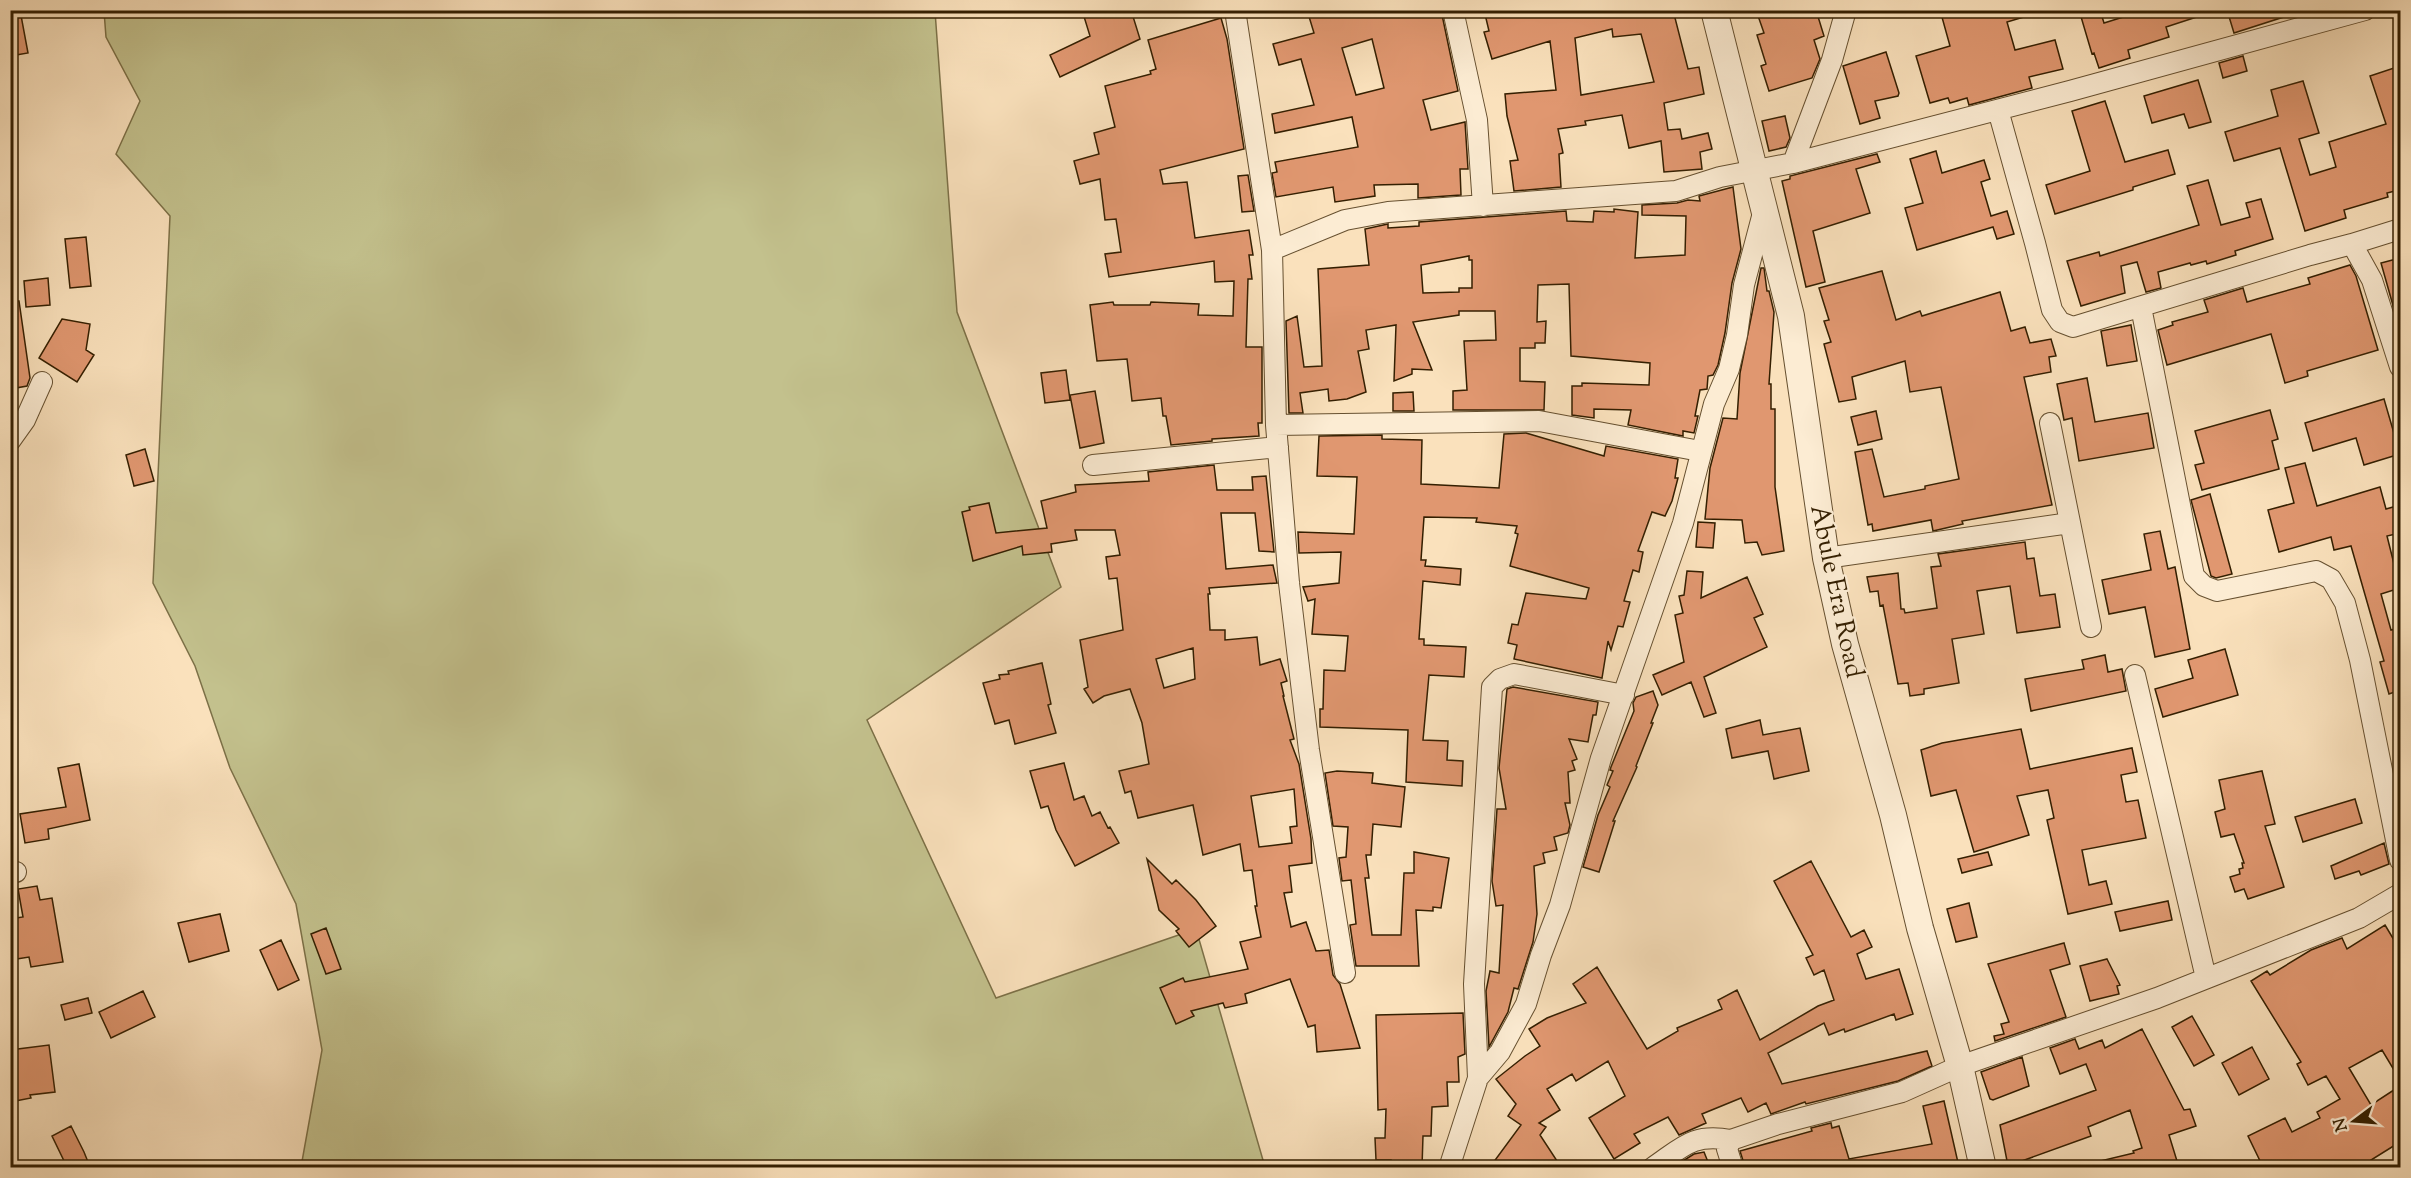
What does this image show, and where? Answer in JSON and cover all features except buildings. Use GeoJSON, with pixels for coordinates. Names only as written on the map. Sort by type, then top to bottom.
{"type":"FeatureCollection","features":[{"type":"Feature","properties":{"kind":"street"},"geometry":{"type":"LineString","coordinates":[[1235,10],[1272,250],[1276,425],[1289,582],[1309,750],[1345,973]]}},
{"type":"Feature","properties":{"kind":"street"},"geometry":{"type":"LineString","coordinates":[[1454,10],[1477,120],[1483,206]]}},
{"type":"Feature","properties":{"kind":"street","name":"Abule Era Road"},"geometry":{"type":"LineString","coordinates":[[1714,10],[1791,316],[1826,558],[1845,644],[1893,815],[1920,928],[1960,1066],[1983,1167]]}},
{"type":"Feature","properties":{"kind":"street"},"geometry":{"type":"LineString","coordinates":[[1793,163],[1832,60],[1846,10]]}},
{"type":"Feature","properties":{"kind":"street"},"geometry":{"type":"LineString","coordinates":[[1272,250],[1345,220],[1388,212],[1676,191],[1720,177],[1793,163],[1998,110],[2365,10]]}},
{"type":"Feature","properties":{"kind":"street"},"geometry":{"type":"LineString","coordinates":[[1998,110],[2033,232],[2052,310],[2060,322],[2073,327],[2400,229]]}},
{"type":"Feature","properties":{"kind":"street"},"geometry":{"type":"LineString","coordinates":[[1478,1078],[1500,1052],[1526,1004],[1560,905],[1600,758],[1683,523],[1700,451],[1733,353],[1744,285],[1764,208]]}},
{"type":"Feature","properties":{"kind":"street"},"geometry":{"type":"LineString","coordinates":[[2352,244],[2372,280],[2400,367]]}},
{"type":"Feature","properties":{"kind":"street"},"geometry":{"type":"LineString","coordinates":[[2140,307],[2194,576],[2204,586],[2217,591],[2316,571],[2331,579],[2345,603],[2360,660],[2400,860]]}},
{"type":"Feature","properties":{"kind":"street"},"geometry":{"type":"LineString","coordinates":[[10,441],[25,420],[42,382]]}},
{"type":"Feature","properties":{"kind":"street"},"geometry":{"type":"LineString","coordinates":[[1276,425],[1539,421],[1700,451]]}},
{"type":"Feature","properties":{"kind":"street"},"geometry":{"type":"LineString","coordinates":[[2050,423],[2091,627]]}},
{"type":"Feature","properties":{"kind":"street"},"geometry":{"type":"LineString","coordinates":[[1093,465],[1278,447]]}},
{"type":"Feature","properties":{"kind":"street"},"geometry":{"type":"LineString","coordinates":[[1826,558],[2070,524]]}},
{"type":"Feature","properties":{"kind":"street"},"geometry":{"type":"LineString","coordinates":[[1449,1167],[1478,1078],[1474,984],[1492,687],[1500,679],[1514,674],[1624,694]]}},
{"type":"Feature","properties":{"kind":"street"},"geometry":{"type":"LineString","coordinates":[[2135,675],[2206,978]]}},
{"type":"Feature","properties":{"kind":"street"},"geometry":{"type":"LineString","coordinates":[[1652,1167],[1692,1140],[1713,1136],[1731,1140],[1779,1124],[1902,1092],[1960,1066],[2157,998],[2359,918],[2400,894]]}},
{"type":"Feature","properties":{"kind":"street"},"geometry":{"type":"LineString","coordinates":[[1731,1140],[1727,1149],[1732,1167]]}},
{"type":"Feature","properties":{"kind":"shaded area"},"geometry":{"type":"Polygon","coordinates":[[[104,11],[935,11],[957,312],[1061,587],[867,720],[996,998],[1196,929],[1265,1167],[301,1167],[322,1050],[296,904],[230,768],[195,666],[153,583],[170,216],[116,154],[140,101],[106,37],[104,11]]]}}]}
